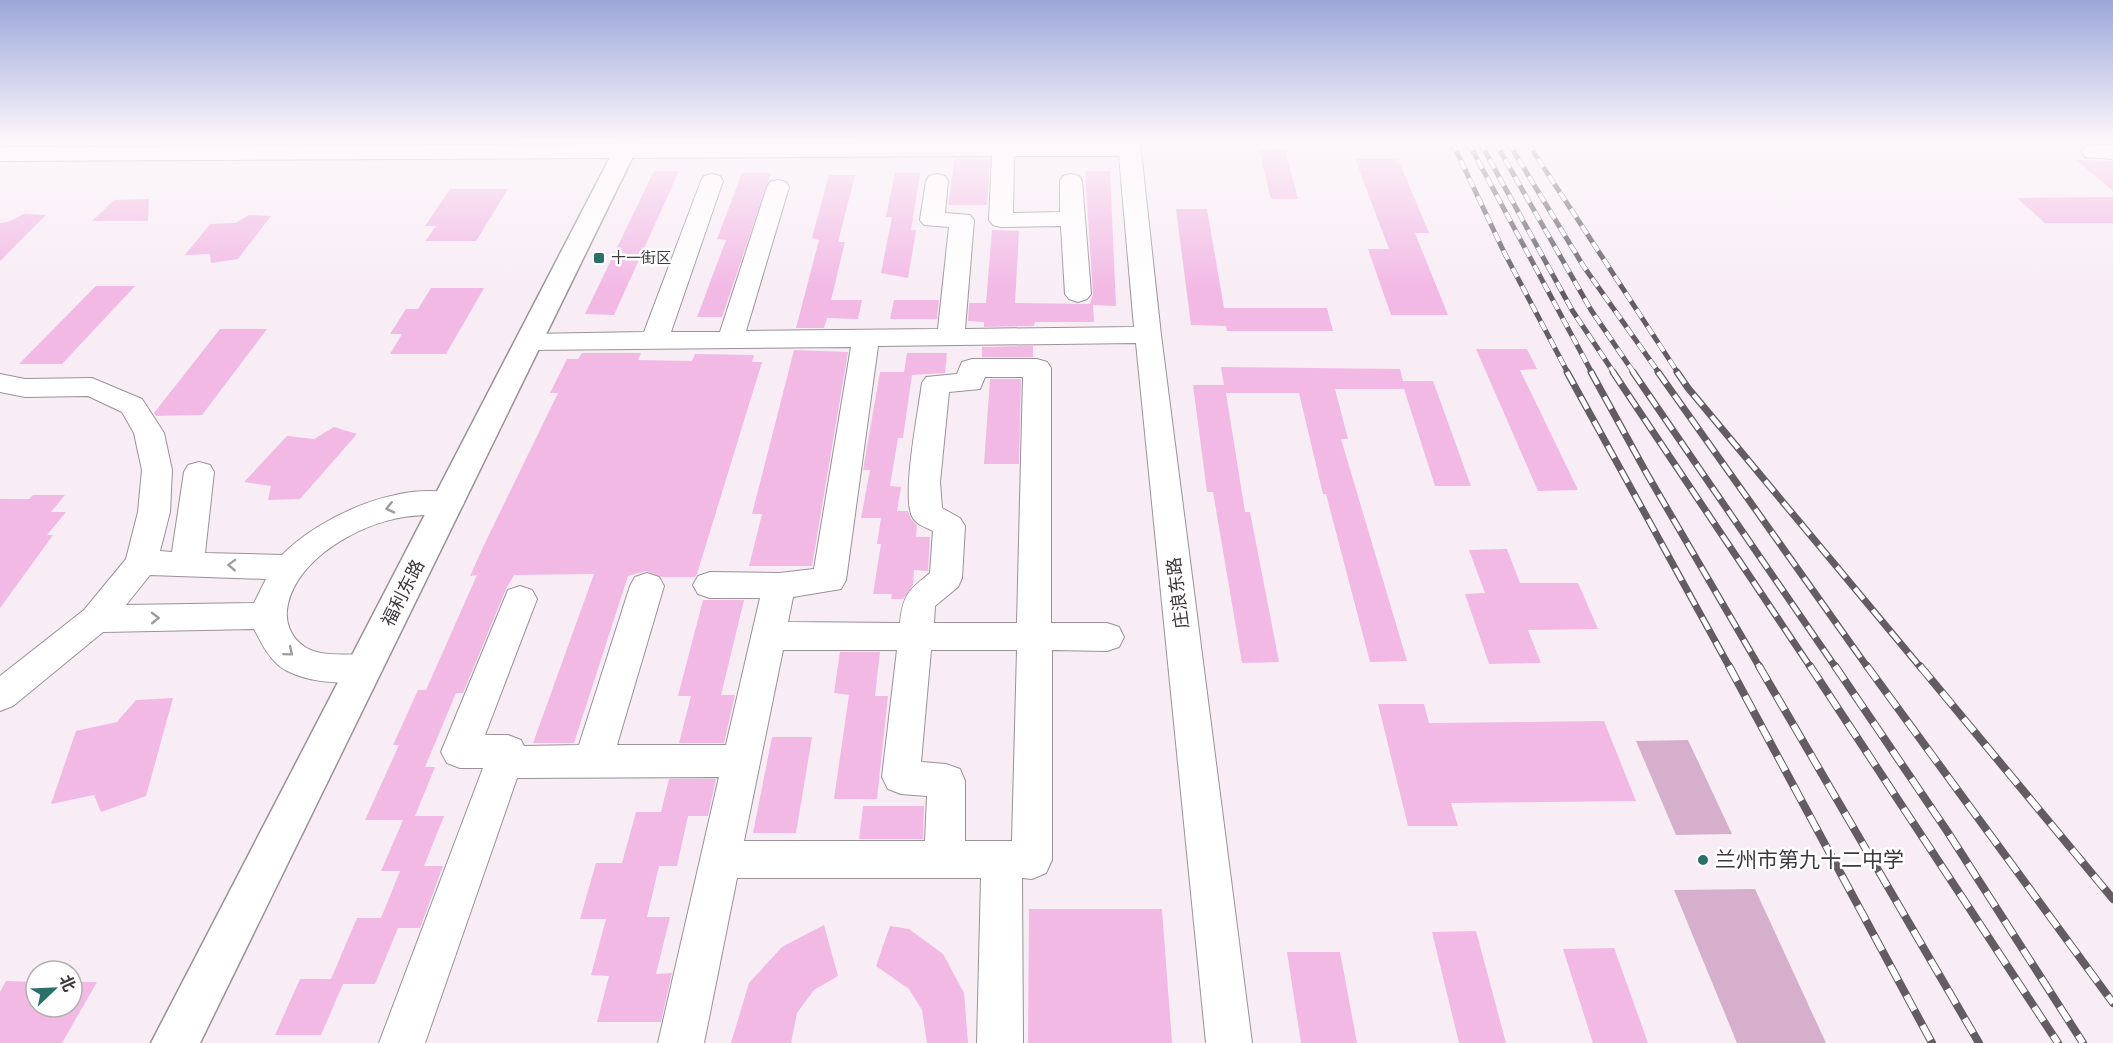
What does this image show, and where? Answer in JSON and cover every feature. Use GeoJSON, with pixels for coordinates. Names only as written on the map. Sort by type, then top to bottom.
{"type":"FeatureCollection","features":[{"type":"Feature","properties":{"kind":"main road","name":"福利东路"},"geometry":{"type":"LineString","coordinates":[[175,1043],[605,191]]}},
{"type":"Feature","properties":{"kind":"street"},"geometry":{"type":"LineString","coordinates":[[655,339],[709,191]]}},
{"type":"Feature","properties":{"kind":"street"},"geometry":{"type":"LineString","coordinates":[[731,338],[777,191]]}},
{"type":"Feature","properties":{"kind":"street"},"geometry":{"type":"LineString","coordinates":[[936,191],[932,220],[1072,219]]}},
{"type":"Feature","properties":{"kind":"street"},"geometry":{"type":"LineString","coordinates":[[1001,220],[1002,191]]}},
{"type":"Feature","properties":{"kind":"street"},"geometry":{"type":"LineString","coordinates":[[1071,191],[1078,294]]}},
{"type":"Feature","properties":{"kind":"street","name":"庄浪东路"},"geometry":{"type":"LineString","coordinates":[[1133,191],[1229,1043]]}},
{"type":"Feature","properties":{"kind":"street"},"geometry":{"type":"LineString","coordinates":[[951,337],[962,220]]}},
{"type":"Feature","properties":{"kind":"street"},"geometry":{"type":"LineString","coordinates":[[529,342],[1148,335]]}},
{"type":"Feature","properties":{"kind":"street"},"geometry":{"type":"LineString","coordinates":[[710,585],[779,586],[828,580],[866,338]]}},
{"type":"Feature","properties":{"kind":"street"},"geometry":{"type":"LineString","coordinates":[[720,859],[945,860],[1032,860],[1037,368],[972,368],[970,383],[936,383],[925,482],[927,514],[949,526],[946,578],[919,601],[901,777],[946,781],[945,860]]}},
{"type":"Feature","properties":{"kind":"street"},"geometry":{"type":"LineString","coordinates":[[0,410],[13,386],[92,387],[132,406],[149,433],[157,470],[154,512],[141,563],[96,619],[0,696]]}},
{"type":"Feature","properties":{"kind":"street"},"geometry":{"type":"LineString","coordinates":[[187,564],[199,472]]}},
{"type":"Feature","properties":{"kind":"street"},"geometry":{"type":"LineString","coordinates":[[365,668],[324,668],[292,657],[273,636],[269,609],[280,580],[303,552],[335,529],[373,512],[412,503],[448,503]]}},
{"type":"Feature","properties":{"kind":"street"},"geometry":{"type":"LineString","coordinates":[[141,563],[291,567]]}},
{"type":"Feature","properties":{"kind":"street"},"geometry":{"type":"LineString","coordinates":[[593,762],[647,586]]}},
{"type":"Feature","properties":{"kind":"street"},"geometry":{"type":"LineString","coordinates":[[681,1043],[779,586]]}},
{"type":"Feature","properties":{"kind":"street"},"geometry":{"type":"LineString","coordinates":[[402,1043],[508,751],[460,752],[520,599]]}},
{"type":"Feature","properties":{"kind":"street"},"geometry":{"type":"LineString","coordinates":[[96,619],[270,616]]}},
{"type":"Feature","properties":{"kind":"street"},"geometry":{"type":"LineString","coordinates":[[768,636],[1107,637]]}},
{"type":"Feature","properties":{"kind":"street"},"geometry":{"type":"LineString","coordinates":[[504,762],[741,761]]}},
{"type":"Feature","properties":{"kind":"street"},"geometry":{"type":"LineString","coordinates":[[1000,1043],[1002,860]]}},
{"type":"Feature","properties":{"kind":"shaded area"},"geometry":{"type":"Polygon","coordinates":[[[1688,740],[1732,834],[1676,835],[1636,741],[1688,740]]]}},
{"type":"Feature","properties":{"kind":"shaded area"},"geometry":{"type":"Polygon","coordinates":[[[1755,889],[1826,1043],[1737,1043],[1674,890],[1755,889]]]}},
{"type":"Feature","properties":{"kind":"building"},"geometry":{"type":"Polygon","coordinates":[[[449,191],[507,191],[476,241],[425,241],[436,226],[425,226],[449,191]]]}},
{"type":"Feature","properties":{"kind":"building"},"geometry":{"type":"Polygon","coordinates":[[[645,191],[670,191],[614,315],[585,314],[645,191]]]}},
{"type":"Feature","properties":{"kind":"building"},"geometry":{"type":"Polygon","coordinates":[[[735,191],[765,191],[722,317],[697,317],[726,240],[717,239],[735,191]]]}},
{"type":"Feature","properties":{"kind":"building"},"geometry":{"type":"Polygon","coordinates":[[[825,191],[851,191],[838,242],[845,242],[831,300],[862,300],[858,319],[827,318],[824,328],[796,328],[819,240],[812,238],[825,191]]]}},
{"type":"Feature","properties":{"kind":"building"},"geometry":{"type":"Polygon","coordinates":[[[891,191],[917,191],[911,230],[916,230],[908,278],[881,273],[892,217],[886,217],[891,191]]]}},
{"type":"Feature","properties":{"kind":"building"},"geometry":{"type":"Polygon","coordinates":[[[950,191],[988,191],[987,205],[948,205],[950,191]]]}},
{"type":"Feature","properties":{"kind":"building"},"geometry":{"type":"Polygon","coordinates":[[[1086,191],[1111,191],[1116,306],[1093,305],[1094,322],[1035,322],[1034,326],[984,327],[984,322],[968,321],[969,303],[986,303],[992,230],[1019,231],[1015,303],[1090,304],[1093,294],[1086,191]]]}},
{"type":"Feature","properties":{"kind":"building"},"geometry":{"type":"Polygon","coordinates":[[[1269,191],[1296,191],[1298,199],[1271,199],[1269,191]]]}},
{"type":"Feature","properties":{"kind":"building"},"geometry":{"type":"Polygon","coordinates":[[[1367,191],[1411,191],[1429,233],[1415,233],[1448,315],[1391,315],[1368,249],[1389,249],[1367,191]]]}},
{"type":"Feature","properties":{"kind":"building"},"geometry":{"type":"Polygon","coordinates":[[[2113,197],[2113,223],[2045,223],[2017,198],[2113,197]]]}},
{"type":"Feature","properties":{"kind":"building"},"geometry":{"type":"Polygon","coordinates":[[[149,199],[148,221],[92,221],[114,200],[149,199]]]}},
{"type":"Feature","properties":{"kind":"building"},"geometry":{"type":"Polygon","coordinates":[[[1176,209],[1207,209],[1224,308],[1327,308],[1333,331],[1227,331],[1226,326],[1191,325],[1176,209]]]}},
{"type":"Feature","properties":{"kind":"building"},"geometry":{"type":"Polygon","coordinates":[[[24,214],[46,215],[0,261],[0,223],[8,222],[24,214]]]}},
{"type":"Feature","properties":{"kind":"building"},"geometry":{"type":"Polygon","coordinates":[[[249,215],[271,216],[238,259],[211,263],[210,254],[185,255],[210,224],[235,223],[249,215]]]}},
{"type":"Feature","properties":{"kind":"building"},"geometry":{"type":"Polygon","coordinates":[[[96,286],[135,286],[62,364],[19,364],[96,286]]]}},
{"type":"Feature","properties":{"kind":"building"},"geometry":{"type":"Polygon","coordinates":[[[431,288],[484,288],[446,354],[390,354],[402,334],[390,334],[406,309],[418,309],[431,288]]]}},
{"type":"Feature","properties":{"kind":"building"},"geometry":{"type":"Polygon","coordinates":[[[894,300],[939,300],[937,319],[890,319],[894,300]]]}},
{"type":"Feature","properties":{"kind":"building"},"geometry":{"type":"Polygon","coordinates":[[[220,329],[267,329],[202,415],[156,416],[154,413],[220,329]]]}},
{"type":"Feature","properties":{"kind":"building"},"geometry":{"type":"Polygon","coordinates":[[[1033,346],[1033,357],[982,357],[982,347],[1033,346]]]}},
{"type":"Feature","properties":{"kind":"building"},"geometry":{"type":"Polygon","coordinates":[[[1476,349],[1527,349],[1537,369],[1520,370],[1578,490],[1538,491],[1476,349]]]}},
{"type":"Feature","properties":{"kind":"building"},"geometry":{"type":"Polygon","coordinates":[[[794,350],[848,352],[812,566],[749,566],[762,514],[752,514],[794,350]]]}},
{"type":"Feature","properties":{"kind":"building"},"geometry":{"type":"Polygon","coordinates":[[[582,353],[641,353],[638,360],[692,361],[695,354],[754,355],[752,362],[762,362],[697,574],[695,577],[662,577],[646,571],[628,576],[574,743],[533,743],[594,574],[514,575],[463,693],[456,693],[425,767],[435,767],[415,816],[444,816],[424,866],[443,866],[420,928],[398,928],[375,984],[343,984],[321,1035],[275,1035],[300,979],[331,979],[357,918],[381,918],[400,871],[381,871],[403,820],[365,820],[399,745],[393,745],[418,690],[426,690],[477,575],[470,576],[558,393],[550,393],[567,359],[578,359],[582,353]]]}},
{"type":"Feature","properties":{"kind":"building"},"geometry":{"type":"Polygon","coordinates":[[[907,353],[947,353],[945,373],[912,375],[903,438],[898,438],[890,486],[901,487],[897,511],[908,511],[911,519],[917,525],[916,537],[930,537],[928,571],[914,570],[913,585],[903,599],[891,599],[892,594],[873,594],[881,544],[877,544],[881,518],[861,518],[870,470],[863,470],[880,372],[904,372],[907,353]]]}},
{"type":"Feature","properties":{"kind":"building"},"geometry":{"type":"Polygon","coordinates":[[[1221,367],[1400,369],[1403,381],[1433,381],[1471,486],[1435,486],[1404,389],[1335,389],[1348,439],[1341,439],[1407,661],[1370,662],[1326,494],[1323,494],[1299,393],[1226,393],[1245,512],[1250,512],[1279,662],[1242,663],[1213,492],[1207,492],[1193,385],[1224,385],[1221,367]]]}},
{"type":"Feature","properties":{"kind":"building"},"geometry":{"type":"Polygon","coordinates":[[[990,379],[1021,379],[1019,464],[984,464],[990,379]]]}},
{"type":"Feature","properties":{"kind":"building"},"geometry":{"type":"Polygon","coordinates":[[[334,427],[357,434],[300,499],[268,500],[271,486],[244,482],[287,436],[314,439],[334,427]]]}},
{"type":"Feature","properties":{"kind":"building"},"geometry":{"type":"Polygon","coordinates":[[[33,495],[65,495],[51,512],[66,512],[47,535],[53,535],[0,608],[0,499],[29,499],[33,495]]]}},
{"type":"Feature","properties":{"kind":"building"},"geometry":{"type":"Polygon","coordinates":[[[1507,549],[1520,583],[1578,583],[1598,629],[1528,630],[1541,663],[1489,664],[1465,594],[1485,593],[1469,550],[1507,549]]]}},
{"type":"Feature","properties":{"kind":"building"},"geometry":{"type":"Polygon","coordinates":[[[703,600],[744,600],[721,695],[735,695],[724,743],[679,743],[691,696],[678,696],[703,600]]]}},
{"type":"Feature","properties":{"kind":"building"},"geometry":{"type":"Polygon","coordinates":[[[840,652],[880,652],[875,696],[888,696],[877,799],[834,799],[849,695],[834,693],[840,652]]]}},
{"type":"Feature","properties":{"kind":"building"},"geometry":{"type":"Polygon","coordinates":[[[173,698],[146,796],[101,812],[94,795],[51,804],[76,731],[117,722],[136,700],[173,698]]]}},
{"type":"Feature","properties":{"kind":"building"},"geometry":{"type":"Polygon","coordinates":[[[1378,704],[1424,704],[1429,723],[1604,721],[1636,801],[1451,803],[1458,826],[1408,826],[1378,704]]]}},
{"type":"Feature","properties":{"kind":"building"},"geometry":{"type":"Polygon","coordinates":[[[772,737],[812,737],[796,833],[753,833],[772,737]]]}},
{"type":"Feature","properties":{"kind":"building"},"geometry":{"type":"Polygon","coordinates":[[[669,779],[716,779],[708,816],[688,816],[677,866],[659,866],[647,917],[670,917],[656,974],[672,973],[661,1022],[597,1022],[609,976],[591,975],[606,919],[580,919],[596,863],[622,863],[636,812],[661,812],[669,779]]]}},
{"type":"Feature","properties":{"kind":"building"},"geometry":{"type":"Polygon","coordinates":[[[863,806],[924,806],[923,839],[859,839],[863,806]]]}},
{"type":"Feature","properties":{"kind":"building"},"geometry":{"type":"Polygon","coordinates":[[[1029,909],[1162,909],[1172,1043],[1028,1043],[1029,909]]]}},
{"type":"Feature","properties":{"kind":"building"},"geometry":{"type":"Polygon","coordinates":[[[824,925],[838,976],[814,990],[797,1013],[791,1043],[731,1043],[749,983],[782,947],[824,925]]]}},
{"type":"Feature","properties":{"kind":"building"},"geometry":{"type":"Polygon","coordinates":[[[890,926],[909,929],[943,954],[964,993],[968,1043],[927,1043],[922,1010],[909,989],[876,966],[890,926]]]}},
{"type":"Feature","properties":{"kind":"building"},"geometry":{"type":"Polygon","coordinates":[[[1476,931],[1506,1043],[1459,1043],[1432,932],[1476,931]]]}},
{"type":"Feature","properties":{"kind":"building"},"geometry":{"type":"Polygon","coordinates":[[[1614,948],[1648,1043],[1593,1043],[1563,949],[1614,948]]]}},
{"type":"Feature","properties":{"kind":"building"},"geometry":{"type":"Polygon","coordinates":[[[1287,952],[1340,952],[1357,1043],[1301,1043],[1287,952]]]}},
{"type":"Feature","properties":{"kind":"building"},"geometry":{"type":"Polygon","coordinates":[[[6,981],[24,982],[24,1019],[76,1019],[62,1043],[0,1043],[0,992],[6,981]]]}},
{"type":"Feature","properties":{"kind":"building"},"geometry":{"type":"Polygon","coordinates":[[[84,982],[97,982],[84,1005],[84,982]]]}},
{"type":"Feature","properties":{"kind":"railway"},"geometry":{"type":"LineString","coordinates":[[1475,191],[1504,252],[1568,373]]}},
{"type":"Feature","properties":{"kind":"railway"},"geometry":{"type":"LineString","coordinates":[[1494,191],[1592,373]]}},
{"type":"Feature","properties":{"kind":"railway"},"geometry":{"type":"LineString","coordinates":[[1507,191],[1572,310],[1614,373]]}},
{"type":"Feature","properties":{"kind":"railway"},"geometry":{"type":"LineString","coordinates":[[1523,191],[1591,310],[1634,373]]}},
{"type":"Feature","properties":{"kind":"railway"},"geometry":{"type":"LineString","coordinates":[[1538,191],[1584,267],[1659,373]]}},
{"type":"Feature","properties":{"kind":"railway"},"geometry":{"type":"LineString","coordinates":[[1559,191],[1678,373]]}},
{"type":"Feature","properties":{"kind":"railway"},"geometry":{"type":"LineString","coordinates":[[1567,372],[1730,668]]}},
{"type":"Feature","properties":{"kind":"railway"},"geometry":{"type":"LineString","coordinates":[[1591,372],[1647,474],[1760,668]]}},
{"type":"Feature","properties":{"kind":"railway"},"geometry":{"type":"LineString","coordinates":[[1613,372],[1811,668]]}},
{"type":"Feature","properties":{"kind":"railway"},"geometry":{"type":"LineString","coordinates":[[1633,372],[1836,668]]}},
{"type":"Feature","properties":{"kind":"railway"},"geometry":{"type":"LineString","coordinates":[[1658,372],[1868,668]]}},
{"type":"Feature","properties":{"kind":"railway"},"geometry":{"type":"LineString","coordinates":[[1677,372],[1921,668]]}},
{"type":"Feature","properties":{"kind":"railway"},"geometry":{"type":"LineString","coordinates":[[1729,666],[1932,1043]]}},
{"type":"Feature","properties":{"kind":"railway"},"geometry":{"type":"LineString","coordinates":[[1759,666],[1979,1043]]}},
{"type":"Feature","properties":{"kind":"railway"},"geometry":{"type":"LineString","coordinates":[[1810,666],[2058,1043]]}},
{"type":"Feature","properties":{"kind":"railway"},"geometry":{"type":"LineString","coordinates":[[1835,666],[1947,831],[2083,1043]]}},
{"type":"Feature","properties":{"kind":"railway"},"geometry":{"type":"LineString","coordinates":[[1867,666],[2113,1003]]}},
{"type":"Feature","properties":{"kind":"railway"},"geometry":{"type":"LineString","coordinates":[[1920,666],[2113,899]]}},
{"type":"Feature","properties":{"kind":"place","name":"十一街区"},"geometry":{"type":"Point","coordinates":[599,258]}},
{"type":"Feature","properties":{"kind":"place","name":"兰州市第九十二中学"},"geometry":{"type":"Point","coordinates":[1703,860]}}]}
